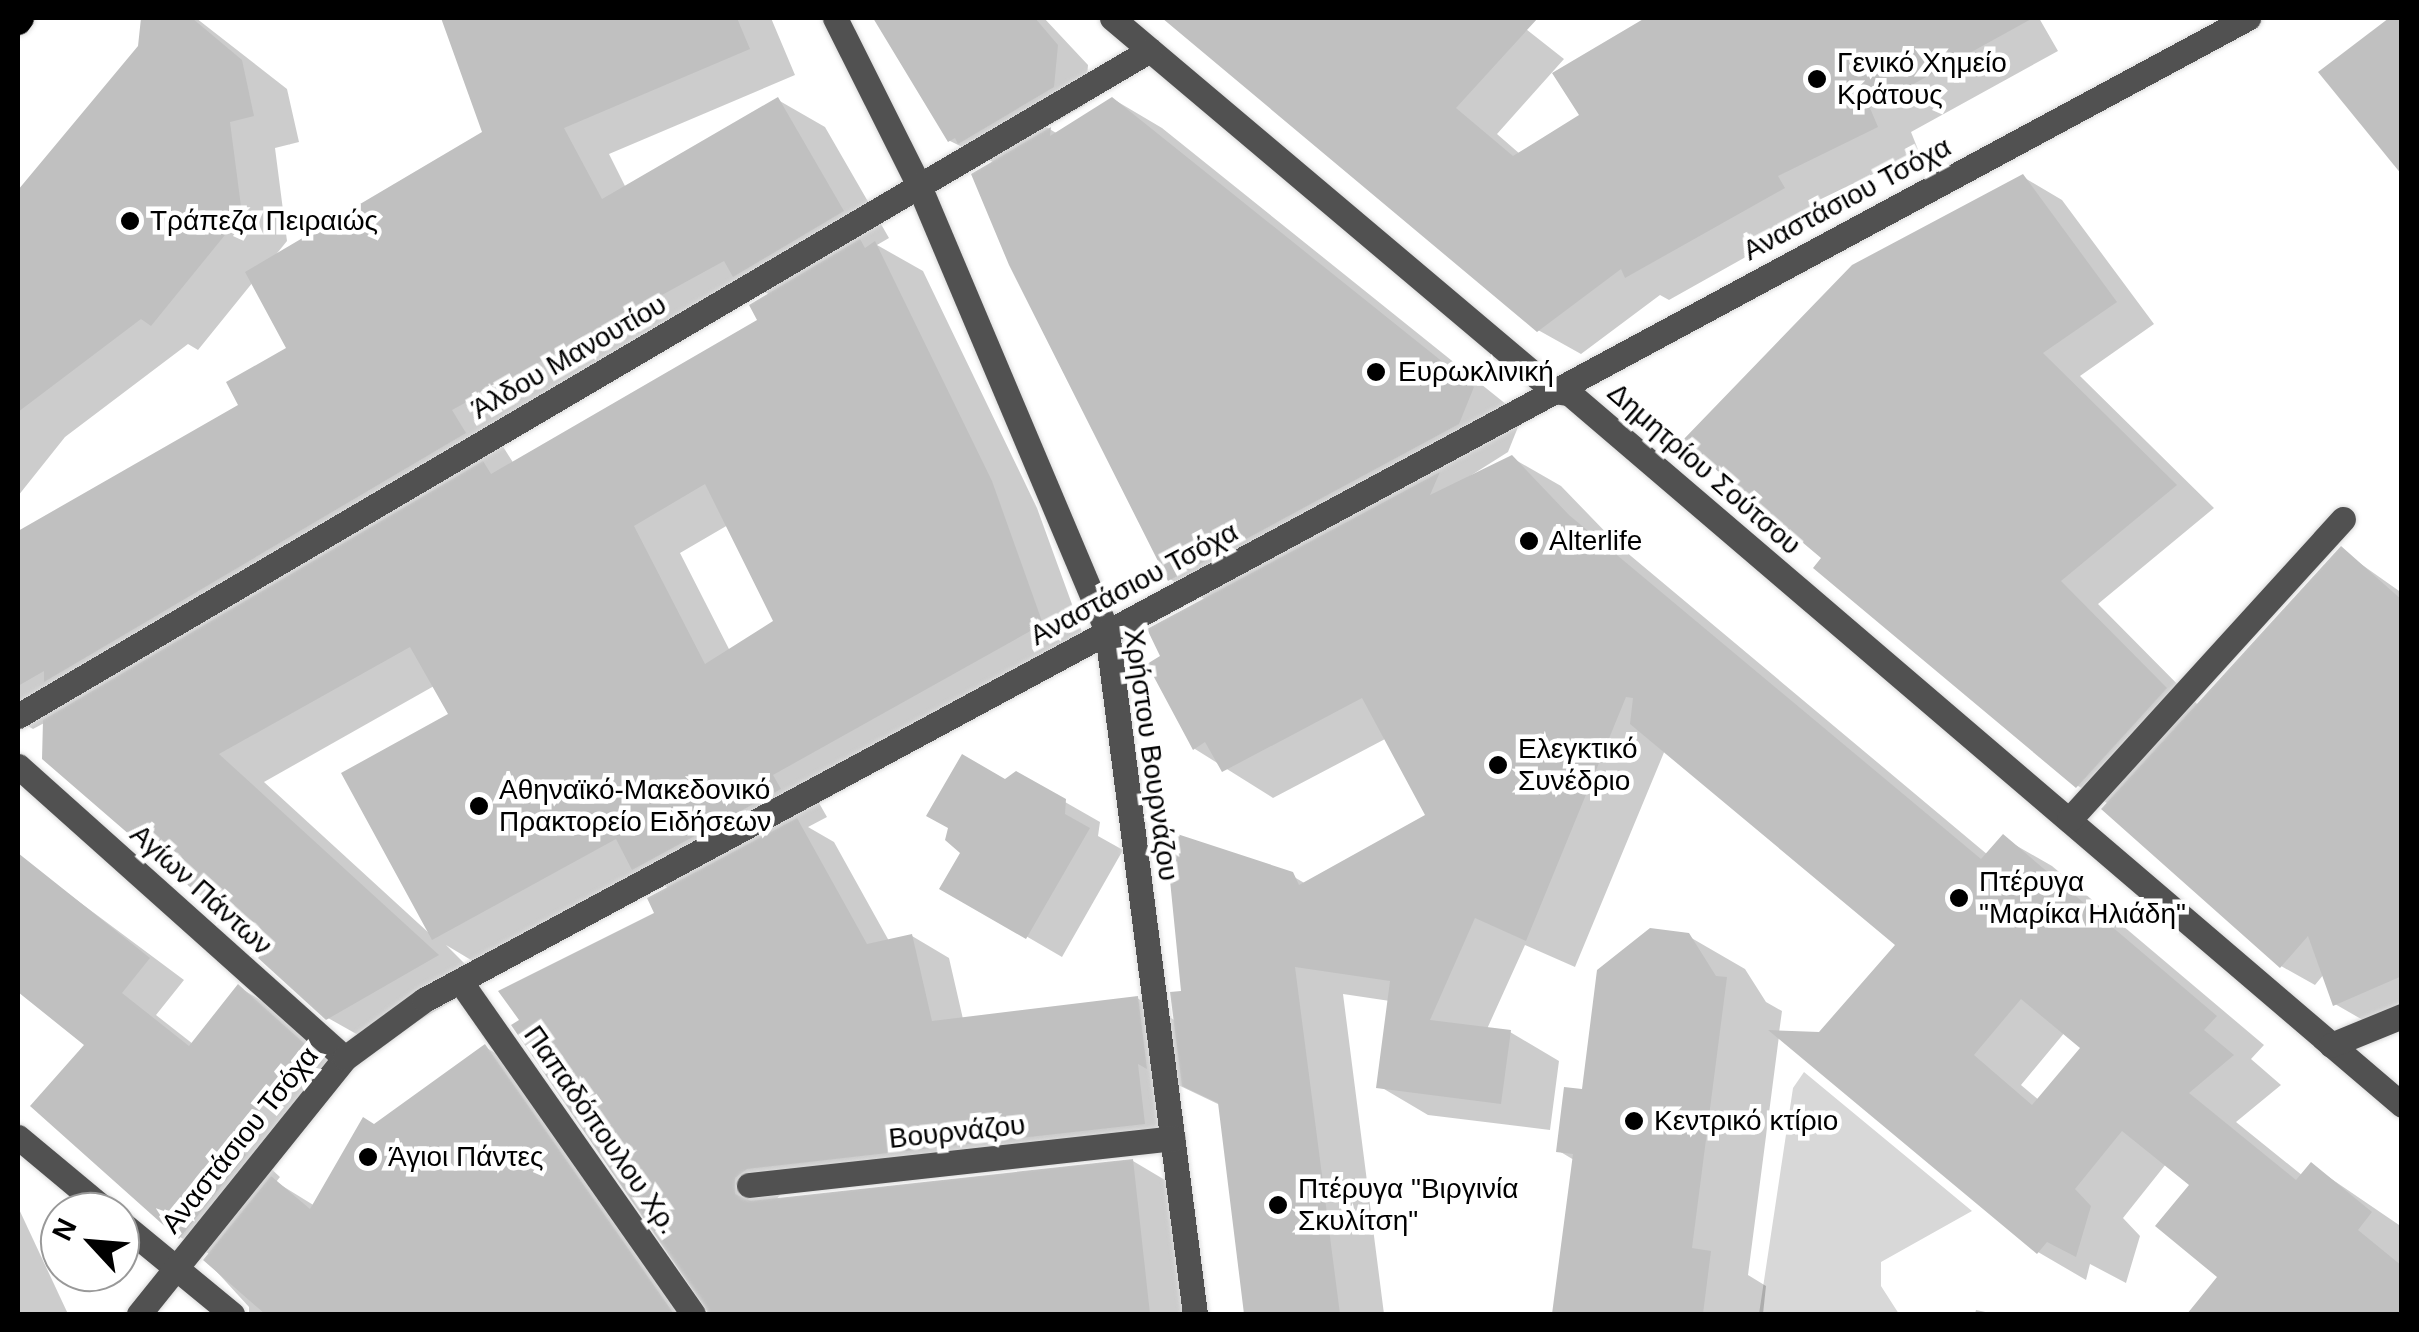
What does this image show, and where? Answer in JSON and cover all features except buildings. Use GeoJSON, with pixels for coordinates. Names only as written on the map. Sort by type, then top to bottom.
{"type":"FeatureCollection","features":[{"type":"Feature","properties":{"kind":"street","name":"Χρήστου Βουρνάζου"},"geometry":{"type":"LineString","coordinates":[[835,18],[918,186],[1107,632],[1195,1314]]}},
{"type":"Feature","properties":{"kind":"street","name":"Δημητρίου Σούτσου"},"geometry":{"type":"LineString","coordinates":[[1112,18],[1554,392],[1569,393],[2402,1105]]}},
{"type":"Feature","properties":{"kind":"street","name":"Αναστάσιου Τσόχα"},"geometry":{"type":"LineString","coordinates":[[139,1314],[345,1058],[460,980],[2248,18]]}},
{"type":"Feature","properties":{"kind":"street","name":"Άλδου Μανουτίου"},"geometry":{"type":"LineString","coordinates":[[18,716],[1150,50]]}},
{"type":"Feature","properties":{"kind":"street"},"geometry":{"type":"LineString","coordinates":[[2069,820],[2343,519]]}},
{"type":"Feature","properties":{"kind":"street","name":"Αγίων Πάντων"},"geometry":{"type":"LineString","coordinates":[[18,766],[345,1058]]}},
{"type":"Feature","properties":{"kind":"street","name":"Παπαδόπουλου Χρ."},"geometry":{"type":"LineString","coordinates":[[460,980],[693,1314]]}},
{"type":"Feature","properties":{"kind":"street"},"geometry":{"type":"LineString","coordinates":[[2331,1045],[2402,1016]]}},
{"type":"Feature","properties":{"kind":"street"},"geometry":{"type":"LineString","coordinates":[[18,1137],[84,1192]]}},
{"type":"Feature","properties":{"kind":"street","name":"Βουρνάζου"},"geometry":{"type":"LineString","coordinates":[[749,1186],[1172,1138]]}},
{"type":"Feature","properties":{"kind":"street"},"geometry":{"type":"LineString","coordinates":[[140,1238],[232,1314]]}},
{"type":"Feature","properties":{"kind":"shaded area"},"geometry":{"type":"Polygon","coordinates":[[[1804,1072],[1972,1211],[1881,1262],[1881,1286],[1899,1314],[1759,1314],[1793,1088],[1804,1072]]]}},
{"type":"Feature","properties":{"kind":"place","name":"Γενικό Χημείο Κράτους"},"geometry":{"type":"Point","coordinates":[1817,79]}},
{"type":"Feature","properties":{"kind":"place","name":"Τράπεζα Πειραιώς"},"geometry":{"type":"Point","coordinates":[130,221]}},
{"type":"Feature","properties":{"kind":"place","name":"Ευρωκλινική"},"geometry":{"type":"Point","coordinates":[1376,372]}},
{"type":"Feature","properties":{"kind":"place","name":"Alterlife"},"geometry":{"type":"Point","coordinates":[1529,541]}},
{"type":"Feature","properties":{"kind":"place","name":"Ελεγκτικό Συνέδριο"},"geometry":{"type":"Point","coordinates":[1498,765]}},
{"type":"Feature","properties":{"kind":"place","name":"Αθηναϊκό-Μακεδονικό Πρακτορείο Ειδήσεων"},"geometry":{"type":"Point","coordinates":[479,806]}},
{"type":"Feature","properties":{"kind":"place","name":"Πτέρυγα \"Μαρίκα Ηλιάδη\""},"geometry":{"type":"Point","coordinates":[1959,898]}},
{"type":"Feature","properties":{"kind":"place","name":"Κεντρικό κτίριο"},"geometry":{"type":"Point","coordinates":[1634,1121]}},
{"type":"Feature","properties":{"kind":"place","name":"Άγιοι Πάντες"},"geometry":{"type":"Point","coordinates":[368,1157]}},
{"type":"Feature","properties":{"kind":"place","name":"Πτέρυγα \"Βιργινία Σκυλίτση\""},"geometry":{"type":"Point","coordinates":[1278,1205]}}]}
